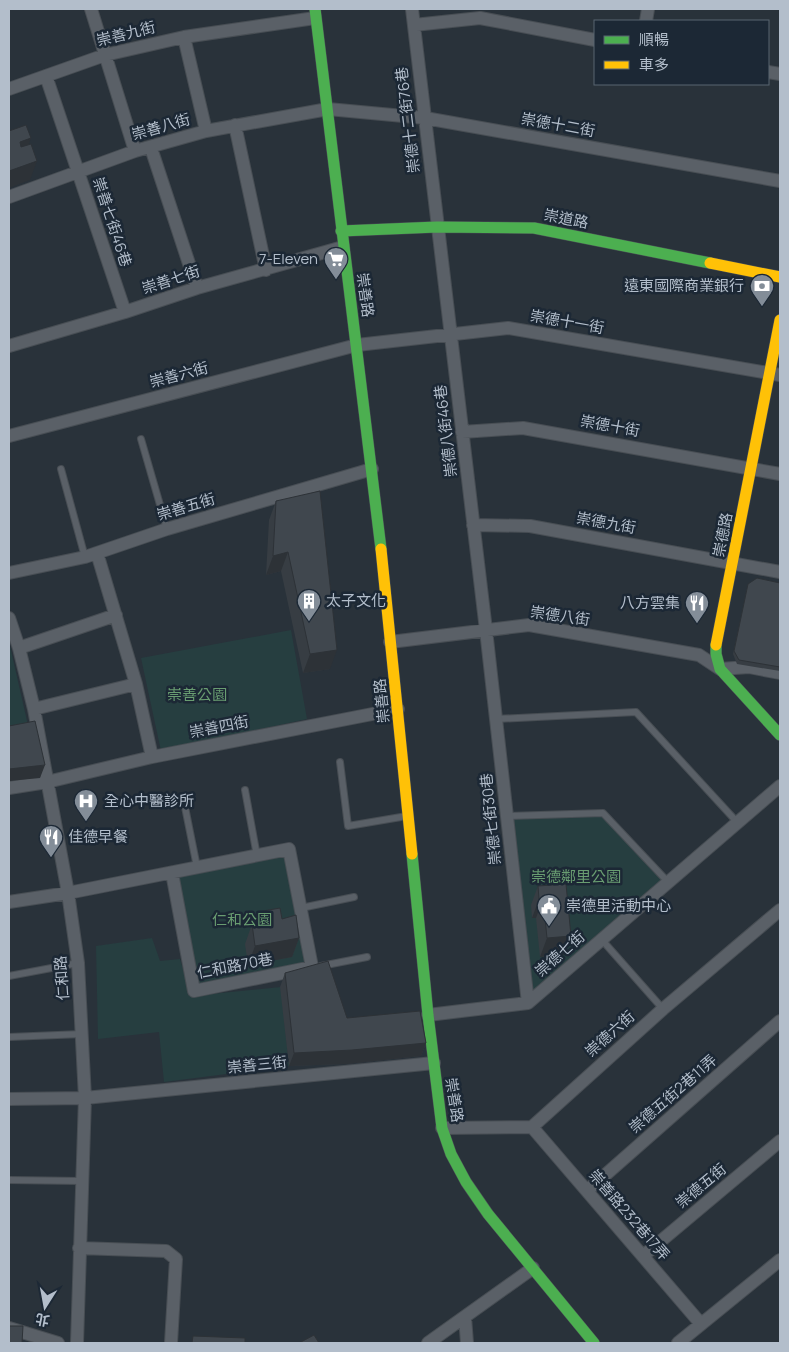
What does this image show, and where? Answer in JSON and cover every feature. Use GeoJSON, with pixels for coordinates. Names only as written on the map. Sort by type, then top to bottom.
{"type":"FeatureCollection","features":[{"type":"Feature","properties":{"kind":"street"},"geometry":{"type":"LineString","coordinates":[[91,9],[135,151]]}},
{"type":"Feature","properties":{"kind":"street","name":"崇德十二街76巷"},"geometry":{"type":"LineString","coordinates":[[412,9],[438,228]]}},
{"type":"Feature","properties":{"kind":"street","name":"崇善九街"},"geometry":{"type":"LineString","coordinates":[[9,89],[105,55],[184,36],[315,13]]}},
{"type":"Feature","properties":{"kind":"street","name":"崇善路"},"geometry":{"type":"LineString","coordinates":[[315,13],[372,469],[428,1014],[442,1128],[451,1154],[466,1182],[488,1214],[594,1343]]}},
{"type":"Feature","properties":{"kind":"street"},"geometry":{"type":"LineString","coordinates":[[414,25],[480,18],[594,40]]}},
{"type":"Feature","properties":{"kind":"street"},"geometry":{"type":"LineString","coordinates":[[184,36],[206,131]]}},
{"type":"Feature","properties":{"kind":"street","name":"崇善七街46巷"},"geometry":{"type":"LineString","coordinates":[[46,76],[125,312]]}},
{"type":"Feature","properties":{"kind":"street","name":"崇德十二街"},"geometry":{"type":"LineString","coordinates":[[328,109],[425,118],[780,181]]}},
{"type":"Feature","properties":{"kind":"street","name":"崇善八街"},"geometry":{"type":"LineString","coordinates":[[9,197],[135,151],[206,131],[328,109]]}},
{"type":"Feature","properties":{"kind":"street"},"geometry":{"type":"LineString","coordinates":[[235,125],[266,270]]}},
{"type":"Feature","properties":{"kind":"street"},"geometry":{"type":"LineString","coordinates":[[151,148],[197,288]]}},
{"type":"Feature","properties":{"kind":"street","name":"崇德八街46巷"},"geometry":{"type":"LineString","coordinates":[[438,228],[486,630]]}},
{"type":"Feature","properties":{"kind":"street","name":"崇道路"},"geometry":{"type":"LineString","coordinates":[[342,231],[534,228],[780,277]]}},
{"type":"Feature","properties":{"kind":"street","name":"崇善七街"},"geometry":{"type":"LineString","coordinates":[[9,346],[125,312],[197,288],[343,247]]}},
{"type":"Feature","properties":{"kind":"street","name":"崇德路"},"geometry":{"type":"LineString","coordinates":[[720,669],[716,654],[716,644],[751,468],[775,374],[780,320]]}},
{"type":"Feature","properties":{"kind":"street","name":"崇德十一街"},"geometry":{"type":"LineString","coordinates":[[357,345],[508,328],[775,374]]}},
{"type":"Feature","properties":{"kind":"street","name":"崇善六街"},"geometry":{"type":"LineString","coordinates":[[9,436],[357,345]]}},
{"type":"Feature","properties":{"kind":"street","name":"崇德十街"},"geometry":{"type":"LineString","coordinates":[[462,432],[523,428],[780,474]]}},
{"type":"Feature","properties":{"kind":"street","name":"崇善五街"},"geometry":{"type":"LineString","coordinates":[[9,573],[91,555],[167,529],[372,469]]}},
{"type":"Feature","properties":{"kind":"street","name":"崇德九街"},"geometry":{"type":"LineString","coordinates":[[473,525],[530,526],[780,572]]}},
{"type":"Feature","properties":{"kind":"street"},"geometry":{"type":"LineString","coordinates":[[91,555],[116,615],[136,684],[152,757]]}},
{"type":"Feature","properties":{"kind":"street"},"geometry":{"type":"LineString","coordinates":[[18,648],[116,615]]}},
{"type":"Feature","properties":{"kind":"street","name":"仁和路"},"geometry":{"type":"LineString","coordinates":[[9,618],[34,709],[68,894],[78,963],[84,1098],[77,1343]]}},
{"type":"Feature","properties":{"kind":"street","name":"崇德八街"},"geometry":{"type":"LineString","coordinates":[[390,642],[529,625],[699,655],[720,669]]}},
{"type":"Feature","properties":{"kind":"street","name":"崇德七街30巷"},"geometry":{"type":"LineString","coordinates":[[486,630],[528,1003]]}},
{"type":"Feature","properties":{"kind":"street"},"geometry":{"type":"LineString","coordinates":[[720,669],[749,667],[780,673]]}},
{"type":"Feature","properties":{"kind":"street"},"geometry":{"type":"LineString","coordinates":[[720,669],[780,735]]}},
{"type":"Feature","properties":{"kind":"street"},"geometry":{"type":"LineString","coordinates":[[34,709],[136,684]]}},
{"type":"Feature","properties":{"kind":"street","name":"崇善四街"},"geometry":{"type":"LineString","coordinates":[[9,788],[47,782],[152,757],[398,709]]}},
{"type":"Feature","properties":{"kind":"street","name":"崇德七街"},"geometry":{"type":"LineString","coordinates":[[528,1003],[780,786]]}},
{"type":"Feature","properties":{"kind":"street"},"geometry":{"type":"LineString","coordinates":[[9,902],[68,894],[289,849],[312,967]]}},
{"type":"Feature","properties":{"kind":"street","name":"仁和路70巷"},"geometry":{"type":"LineString","coordinates":[[172,873],[194,991],[312,967]]}},
{"type":"Feature","properties":{"kind":"street","name":"崇德六街"},"geometry":{"type":"LineString","coordinates":[[532,1127],[663,1008],[780,910]]}},
{"type":"Feature","properties":{"kind":"street"},"geometry":{"type":"LineString","coordinates":[[428,1014],[528,1003]]}},
{"type":"Feature","properties":{"kind":"street","name":"崇德五街2巷11弄"},"geometry":{"type":"LineString","coordinates":[[588,1191],[780,1021]]}},
{"type":"Feature","properties":{"kind":"street","name":"崇善三街"},"geometry":{"type":"LineString","coordinates":[[9,1099],[84,1098],[434,1064]]}},
{"type":"Feature","properties":{"kind":"street"},"geometry":{"type":"LineString","coordinates":[[442,1128],[532,1127]]}},
{"type":"Feature","properties":{"kind":"street","name":"崇善路232巷17弄"},"geometry":{"type":"LineString","coordinates":[[532,1127],[701,1324]]}},
{"type":"Feature","properties":{"kind":"street","name":"崇德五街"},"geometry":{"type":"LineString","coordinates":[[643,1256],[780,1141]]}},
{"type":"Feature","properties":{"kind":"street"},"geometry":{"type":"LineString","coordinates":[[80,1248],[166,1251],[176,1259],[171,1343]]}},
{"type":"Feature","properties":{"kind":"street"},"geometry":{"type":"LineString","coordinates":[[678,1343],[780,1260]]}},
{"type":"Feature","properties":{"kind":"street"},"geometry":{"type":"LineString","coordinates":[[428,1343],[533,1268]]}},
{"type":"Feature","properties":{"kind":"street"},"geometry":{"type":"LineString","coordinates":[[465,1317],[466,1343]]}},
{"type":"Feature","properties":{"kind":"street"},"geometry":{"type":"LineString","coordinates":[[9,1328],[58,1343]]}},
{"type":"Feature","properties":{"kind":"lane"},"geometry":{"type":"LineString","coordinates":[[141,439],[167,529]]}},
{"type":"Feature","properties":{"kind":"lane"},"geometry":{"type":"LineString","coordinates":[[61,469],[91,555]]}},
{"type":"Feature","properties":{"kind":"lane"},"geometry":{"type":"LineString","coordinates":[[496,719],[636,712],[737,822]]}},
{"type":"Feature","properties":{"kind":"lane"},"geometry":{"type":"LineString","coordinates":[[340,762],[348,826],[408,816]]}},
{"type":"Feature","properties":{"kind":"lane"},"geometry":{"type":"LineString","coordinates":[[245,790],[257,856]]}},
{"type":"Feature","properties":{"kind":"lane"},"geometry":{"type":"LineString","coordinates":[[184,802],[197,869]]}},
{"type":"Feature","properties":{"kind":"lane"},"geometry":{"type":"LineString","coordinates":[[507,816],[603,813],[668,882]]}},
{"type":"Feature","properties":{"kind":"lane"},"geometry":{"type":"LineString","coordinates":[[301,908],[354,897]]}},
{"type":"Feature","properties":{"kind":"lane"},"geometry":{"type":"LineString","coordinates":[[602,940],[663,1008]]}},
{"type":"Feature","properties":{"kind":"lane","name":"仁和路70巷"},"geometry":{"type":"LineString","coordinates":[[312,967],[367,957]]}},
{"type":"Feature","properties":{"kind":"lane"},"geometry":{"type":"LineString","coordinates":[[9,976],[78,963]]}},
{"type":"Feature","properties":{"kind":"lane"},"geometry":{"type":"LineString","coordinates":[[9,1037],[82,1034]]}},
{"type":"Feature","properties":{"kind":"lane"},"geometry":{"type":"LineString","coordinates":[[9,1180],[81,1181]]}},
{"type":"Feature","properties":{"kind":"green space","name":"崇善公園"},"geometry":{"type":"Polygon","coordinates":[[[291,630],[307,719],[161,751],[141,658],[291,630]]]}},
{"type":"Feature","properties":{"kind":"green space"},"geometry":{"type":"Polygon","coordinates":[[[9,642],[30,734],[9,738],[9,642]]]}},
{"type":"Feature","properties":{"kind":"green space","name":"崇德鄰里公園"},"geometry":{"type":"Polygon","coordinates":[[[603,813],[667,882],[530,999],[507,817],[603,813]]]}},
{"type":"Feature","properties":{"kind":"green space","name":"仁和公園"},"geometry":{"type":"Polygon","coordinates":[[[285,854],[307,963],[199,984],[178,877],[285,854]]]}},
{"type":"Feature","properties":{"kind":"green space"},"geometry":{"type":"Polygon","coordinates":[[[152,938],[160,961],[180,959],[191,996],[281,987],[289,1066],[164,1082],[159,1032],[98,1039],[96,946],[152,938]]]}},
{"type":"Feature","properties":{"kind":"building"},"geometry":{"type":"Polygon","coordinates":[[[26,125],[31,138],[20,142],[21,147],[31,144],[37,161],[9,171],[9,131],[26,125]]]}},
{"type":"Feature","properties":{"kind":"building","name":"太子文化"},"geometry":{"type":"Polygon","coordinates":[[[320,491],[337,650],[310,654],[288,552],[273,556],[276,501],[320,491]]]}},
{"type":"Feature","properties":{"kind":"building"},"geometry":{"type":"Polygon","coordinates":[[[757,578],[780,583],[780,667],[739,660],[734,651],[748,584],[757,578]]]}},
{"type":"Feature","properties":{"kind":"building"},"geometry":{"type":"Polygon","coordinates":[[[35,721],[45,765],[9,769],[9,726],[35,721]]]}},
{"type":"Feature","properties":{"kind":"building"},"geometry":{"type":"Polygon","coordinates":[[[566,884],[571,936],[547,938],[543,899],[539,899],[538,886],[566,884]]]}},
{"type":"Feature","properties":{"kind":"building"},"geometry":{"type":"Polygon","coordinates":[[[280,908],[282,919],[296,915],[299,938],[255,946],[252,924],[257,914],[280,908]]]}},
{"type":"Feature","properties":{"kind":"building"},"geometry":{"type":"Polygon","coordinates":[[[328,961],[347,1018],[420,1011],[426,1043],[294,1053],[285,973],[328,961]]]}},
{"type":"Feature","properties":{"kind":"building"},"geometry":{"type":"Polygon","coordinates":[[[9,1326],[23,1326],[22,1343],[9,1343],[9,1326]]]}},
{"type":"Feature","properties":{"kind":"building"},"geometry":{"type":"Polygon","coordinates":[[[314,1335],[319,1343],[299,1343],[314,1335]]]}},
{"type":"Feature","properties":{"kind":"building"},"geometry":{"type":"Polygon","coordinates":[[[193,1336],[245,1338],[245,1343],[192,1343],[193,1336]]]}},
{"type":"Feature","properties":{"kind":"traffic: fast"},"geometry":{"type":"LineString","coordinates":[[315,9],[381,549]]}},
{"type":"Feature","properties":{"kind":"traffic: fast"},"geometry":{"type":"LineString","coordinates":[[341,231],[437,227],[534,228],[710,263]]}},
{"type":"Feature","properties":{"kind":"traffic: fast"},"geometry":{"type":"LineString","coordinates":[[716,645],[720,669],[780,735]]}},
{"type":"Feature","properties":{"kind":"traffic: fast"},"geometry":{"type":"LineString","coordinates":[[412,854],[428,1015],[442,1128],[451,1154],[466,1182],[488,1214],[594,1343]]}},
{"type":"Feature","properties":{"kind":"traffic: slow"},"geometry":{"type":"LineString","coordinates":[[710,263],[780,277]]}},
{"type":"Feature","properties":{"kind":"traffic: slow"},"geometry":{"type":"LineString","coordinates":[[716,645],[780,320]]}},
{"type":"Feature","properties":{"kind":"traffic: slow"},"geometry":{"type":"LineString","coordinates":[[381,549],[412,854]]}},
{"type":"Feature","properties":{"kind":"place","name":"7-Eleven"},"geometry":{"type":"Point","coordinates":[336,280]}},
{"type":"Feature","properties":{"kind":"place","name":"遠東國際商業銀行"},"geometry":{"type":"Point","coordinates":[762,307]}},
{"type":"Feature","properties":{"kind":"place","name":"太子文化"},"geometry":{"type":"Point","coordinates":[309,622]}},
{"type":"Feature","properties":{"kind":"place","name":"八方雲集"},"geometry":{"type":"Point","coordinates":[697,624]}},
{"type":"Feature","properties":{"kind":"place","name":"全心中醫診所"},"geometry":{"type":"Point","coordinates":[86,822]}},
{"type":"Feature","properties":{"kind":"place","name":"佳德早餐"},"geometry":{"type":"Point","coordinates":[51,858]}},
{"type":"Feature","properties":{"kind":"place","name":"崇德里活動中心"},"geometry":{"type":"Point","coordinates":[549,927]}}]}
